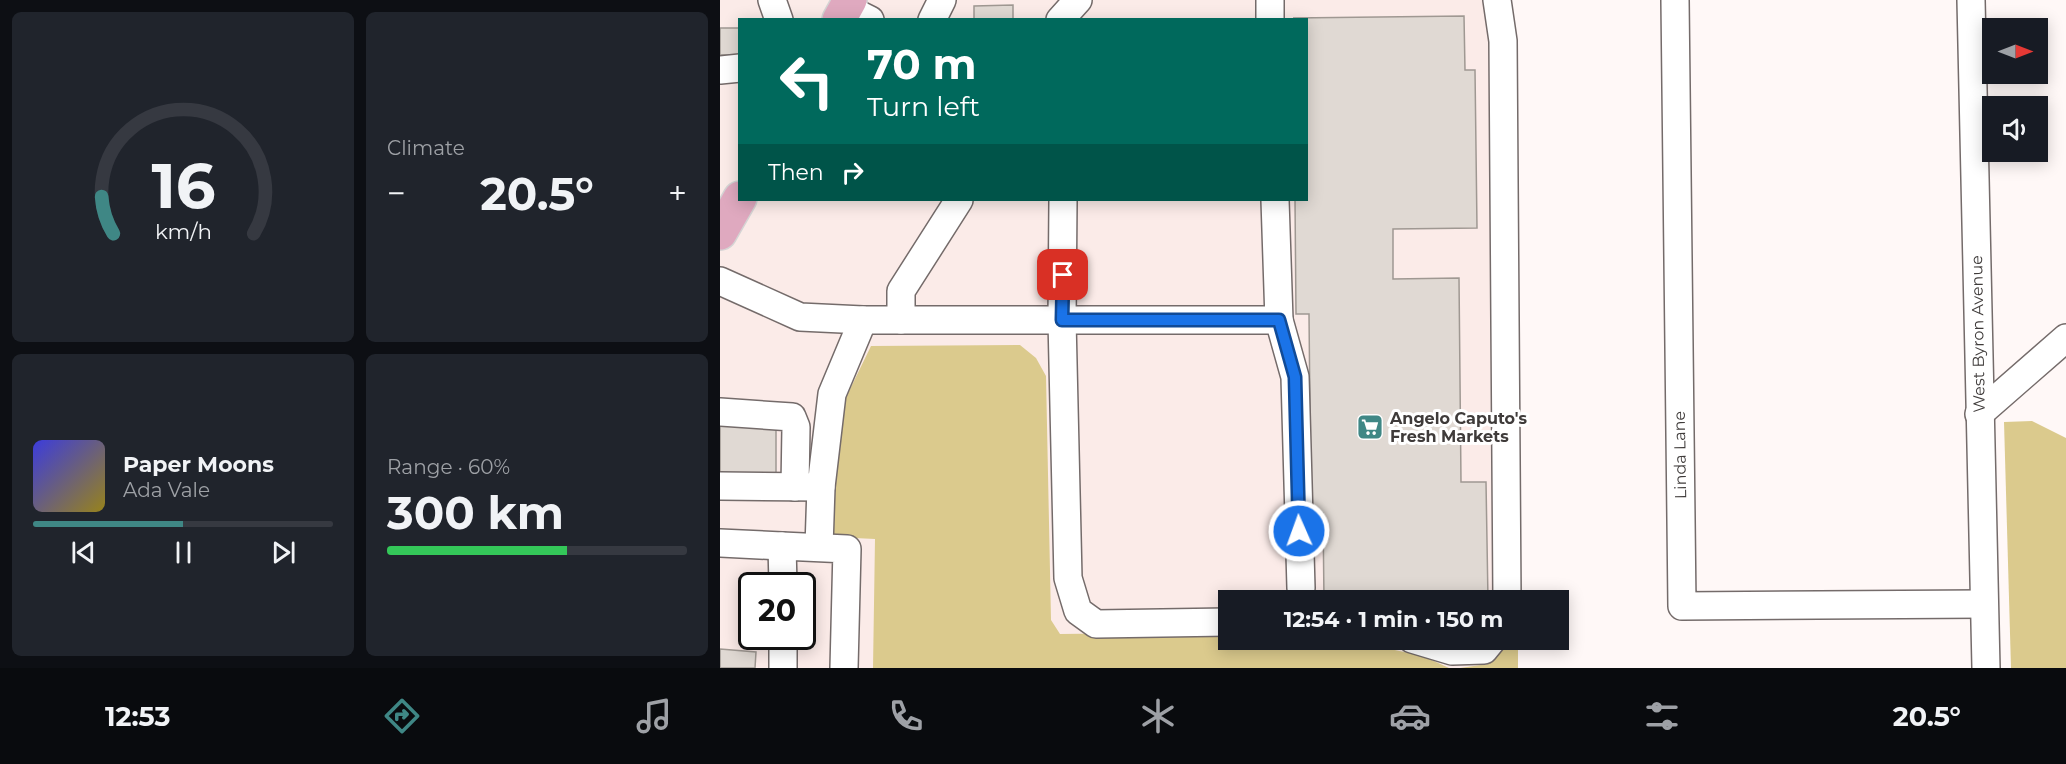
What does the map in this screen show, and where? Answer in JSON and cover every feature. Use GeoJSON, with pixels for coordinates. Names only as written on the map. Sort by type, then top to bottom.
{"type":"FeatureCollection","features":[{"type":"Feature","properties":{"kind":"main road"},"geometry":{"type":"LineString","coordinates":[[720,232],[738,201]]}},
{"type":"Feature","properties":{"kind":"street"},"geometry":{"type":"LineString","coordinates":[[772,0],[778,18]]}},
{"type":"Feature","properties":{"kind":"street"},"geometry":{"type":"LineString","coordinates":[[933,18],[942,0]]}},
{"type":"Feature","properties":{"kind":"street"},"geometry":{"type":"LineString","coordinates":[[1062,18],[1078,0]]}},
{"type":"Feature","properties":{"kind":"street"},"geometry":{"type":"LineString","coordinates":[[1270,0],[1270,18]]}},
{"type":"Feature","properties":{"kind":"street"},"geometry":{"type":"LineString","coordinates":[[1497,0],[1503,41],[1507,590]]}},
{"type":"Feature","properties":{"kind":"street","name":"Linda Lane"},"geometry":{"type":"LineString","coordinates":[[1675,0],[1682,606],[1984,604]]}},
{"type":"Feature","properties":{"kind":"street","name":"West Byron Avenue"},"geometry":{"type":"LineString","coordinates":[[1971,0],[1986,668]]}},
{"type":"Feature","properties":{"kind":"street"},"geometry":{"type":"LineString","coordinates":[[720,70],[738,68]]}},
{"type":"Feature","properties":{"kind":"street"},"geometry":{"type":"LineString","coordinates":[[901,320],[902,291],[955,201]]}},
{"type":"Feature","properties":{"kind":"street"},"geometry":{"type":"LineString","coordinates":[[1063,201],[1062,320],[1068,578],[1078,611],[1096,624],[1218,622]]}},
{"type":"Feature","properties":{"kind":"street"},"geometry":{"type":"LineString","coordinates":[[1275,201],[1279,320],[1295,377],[1301,588]]}},
{"type":"Feature","properties":{"kind":"street"},"geometry":{"type":"LineString","coordinates":[[720,281],[800,317],[863,320],[1279,320]]}},
{"type":"Feature","properties":{"kind":"street"},"geometry":{"type":"LineString","coordinates":[[808,487],[832,394],[863,320]]}},
{"type":"Feature","properties":{"kind":"street"},"geometry":{"type":"LineString","coordinates":[[1979,414],[2066,338]]}},
{"type":"Feature","properties":{"kind":"street"},"geometry":{"type":"LineString","coordinates":[[720,411],[792,417],[819,547]]}},
{"type":"Feature","properties":{"kind":"street"},"geometry":{"type":"LineString","coordinates":[[720,486],[808,487]]}},
{"type":"Feature","properties":{"kind":"street"},"geometry":{"type":"LineString","coordinates":[[720,543],[847,549],[844,668]]}},
{"type":"Feature","properties":{"kind":"street"},"geometry":{"type":"LineString","coordinates":[[782,546],[783,572]]}},
{"type":"Feature","properties":{"kind":"street"},"geometry":{"type":"LineString","coordinates":[[783,650],[783,668]]}},
{"type":"Feature","properties":{"kind":"street"},"geometry":{"type":"LineString","coordinates":[[1449,650],[1484,650]]}},
{"type":"Feature","properties":{"kind":"shaded area"},"geometry":{"type":"Polygon","coordinates":[[[720,0],[841,0],[831,18],[738,18],[738,181],[720,214],[720,0]]]}},
{"type":"Feature","properties":{"kind":"shaded area"},"geometry":{"type":"Polygon","coordinates":[[[860,0],[1512,0],[1518,590],[1218,590],[1218,650],[1518,650],[1518,668],[720,668],[720,248],[747,201],[1308,201],[1308,18],[850,18],[860,0]]]}},
{"type":"Feature","properties":{"kind":"shaded area"},"geometry":{"type":"Polygon","coordinates":[[[1020,345],[1036,358],[1046,376],[1051,620],[1060,634],[1218,632],[1218,650],[1395,650],[1423,656],[1449,668],[873,668],[875,539],[834,537],[834,422],[871,346],[1020,345]]]}},
{"type":"Feature","properties":{"kind":"shaded area"},"geometry":{"type":"Polygon","coordinates":[[[2032,421],[2066,438],[2066,668],[2011,668],[2004,422],[2032,421]]]}},
{"type":"Feature","properties":{"kind":"shaded area"},"geometry":{"type":"Polygon","coordinates":[[[1503,650],[1518,650],[1518,668],[1460,668],[1488,664],[1503,650]]]}},
{"type":"Feature","properties":{"kind":"building"},"geometry":{"type":"Polygon","coordinates":[[[1013,5],[1013,18],[974,18],[974,6],[1013,5]]]}},
{"type":"Feature","properties":{"kind":"building"},"geometry":{"type":"Polygon","coordinates":[[[1464,16],[1465,70],[1475,70],[1477,228],[1393,229],[1393,279],[1459,278],[1461,482],[1486,482],[1488,590],[1324,590],[1323,513],[1311,513],[1309,314],[1296,314],[1295,201],[1308,201],[1308,18],[1293,18],[1464,16]]]}},
{"type":"Feature","properties":{"kind":"building"},"geometry":{"type":"Polygon","coordinates":[[[720,28],[738,28],[738,55],[720,55],[720,28]]]}},
{"type":"Feature","properties":{"kind":"building"},"geometry":{"type":"Polygon","coordinates":[[[720,422],[776,422],[776,474],[720,474],[720,422]]]}},
{"type":"Feature","properties":{"kind":"building"},"geometry":{"type":"Polygon","coordinates":[[[720,649],[756,652],[755,668],[720,668],[720,649]]]}},
{"type":"Feature","properties":{"kind":"place","name":"Angelo Caputo's Fresh Markets"},"geometry":{"type":"Point","coordinates":[1370,427]}},
{"type":"Feature","properties":{"kind":"route"},"geometry":{"type":"LineString","coordinates":[[1063,275],[1062,320],[1279,320],[1295,377],[1299,531]]}}]}
